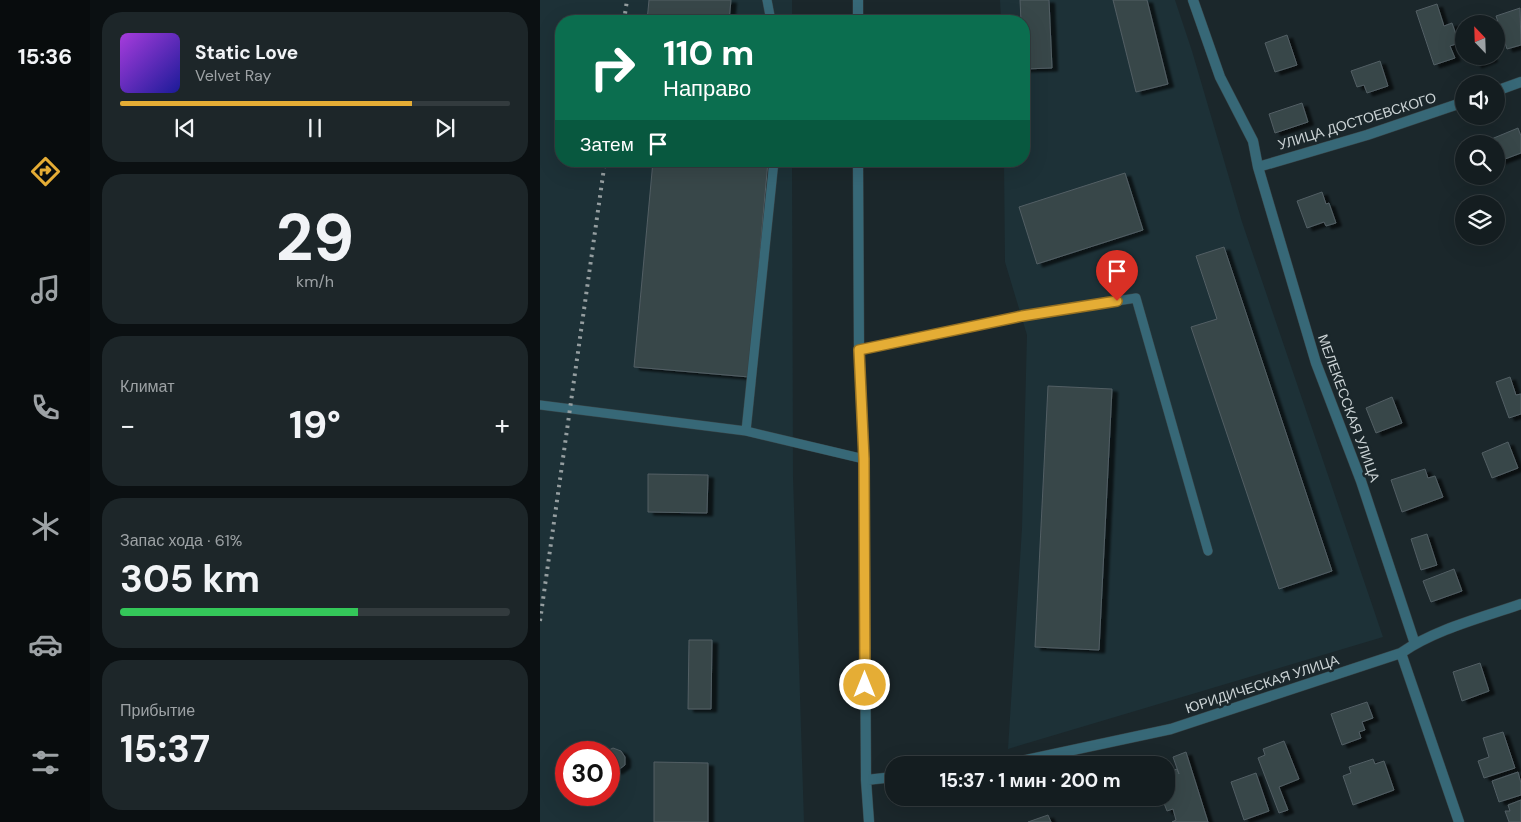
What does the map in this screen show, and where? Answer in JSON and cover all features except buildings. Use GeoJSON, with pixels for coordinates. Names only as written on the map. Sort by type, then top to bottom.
{"type":"FeatureCollection","features":[{"type":"Feature","properties":{"kind":"street"},"geometry":{"type":"LineString","coordinates":[[858,0],[858,15]]}},
{"type":"Feature","properties":{"kind":"street","name":"МЕЛЕКЕССКАЯ УЛИЦА"},"geometry":{"type":"LineString","coordinates":[[1193,0],[1220,77],[1253,141],[1258,166],[1316,363],[1361,481],[1414,644]]}},
{"type":"Feature","properties":{"kind":"street"},"geometry":{"type":"LineString","coordinates":[[1505,88],[1521,82]]}},
{"type":"Feature","properties":{"kind":"street","name":"УЛИЦА ДОСТОЕВСКОГО"},"geometry":{"type":"LineString","coordinates":[[1258,166],[1367,134],[1455,105]]}},
{"type":"Feature","properties":{"kind":"street"},"geometry":{"type":"LineString","coordinates":[[858,167],[859,350],[864,459],[866,780],[869,822]]}},
{"type":"Feature","properties":{"kind":"street","name":"ЮРИДИЧЕСКАЯ УЛИЦА"},"geometry":{"type":"LineString","coordinates":[[1045,756],[1171,729],[1401,653],[1434,634],[1521,604]]}},
{"type":"Feature","properties":{"kind":"street"},"geometry":{"type":"LineString","coordinates":[[1401,653],[1459,822]]}},
{"type":"Feature","properties":{"kind":"street"},"geometry":{"type":"LineString","coordinates":[[866,780],[885,778]]}},
{"type":"Feature","properties":{"kind":"lane"},"geometry":{"type":"LineString","coordinates":[[766,0],[770,15]]}},
{"type":"Feature","properties":{"kind":"lane"},"geometry":{"type":"LineString","coordinates":[[746,431],[773,167]]}},
{"type":"Feature","properties":{"kind":"lane"},"geometry":{"type":"LineString","coordinates":[[859,350],[1022,316],[1136,298],[1208,551]]}},
{"type":"Feature","properties":{"kind":"lane"},"geometry":{"type":"LineString","coordinates":[[540,405],[746,431],[864,459]]}},
{"type":"Feature","properties":{"kind":"shaded area"},"geometry":{"type":"Polygon","coordinates":[[[540,0],[792,0],[792,15],[555,15],[555,167],[792,167],[793,477],[804,822],[540,822],[540,0]]]}},
{"type":"Feature","properties":{"kind":"shaded area"},"geometry":{"type":"Polygon","coordinates":[[[1000,0],[1175,0],[1192,51],[1242,222],[1383,637],[1008,749],[1022,528],[1027,335],[1005,262],[1004,167],[1030,167],[1030,15],[1001,15],[1000,0]]]}},
{"type":"Feature","properties":{"kind":"railway"},"geometry":{"type":"LineString","coordinates":[[625,15],[627,0]]}},
{"type":"Feature","properties":{"kind":"railway"},"geometry":{"type":"LineString","coordinates":[[540,621],[604,167]]}},
{"type":"Feature","properties":{"kind":"route"},"geometry":{"type":"LineString","coordinates":[[865,685],[864,459],[859,350],[1022,316],[1117,301]]}}]}
